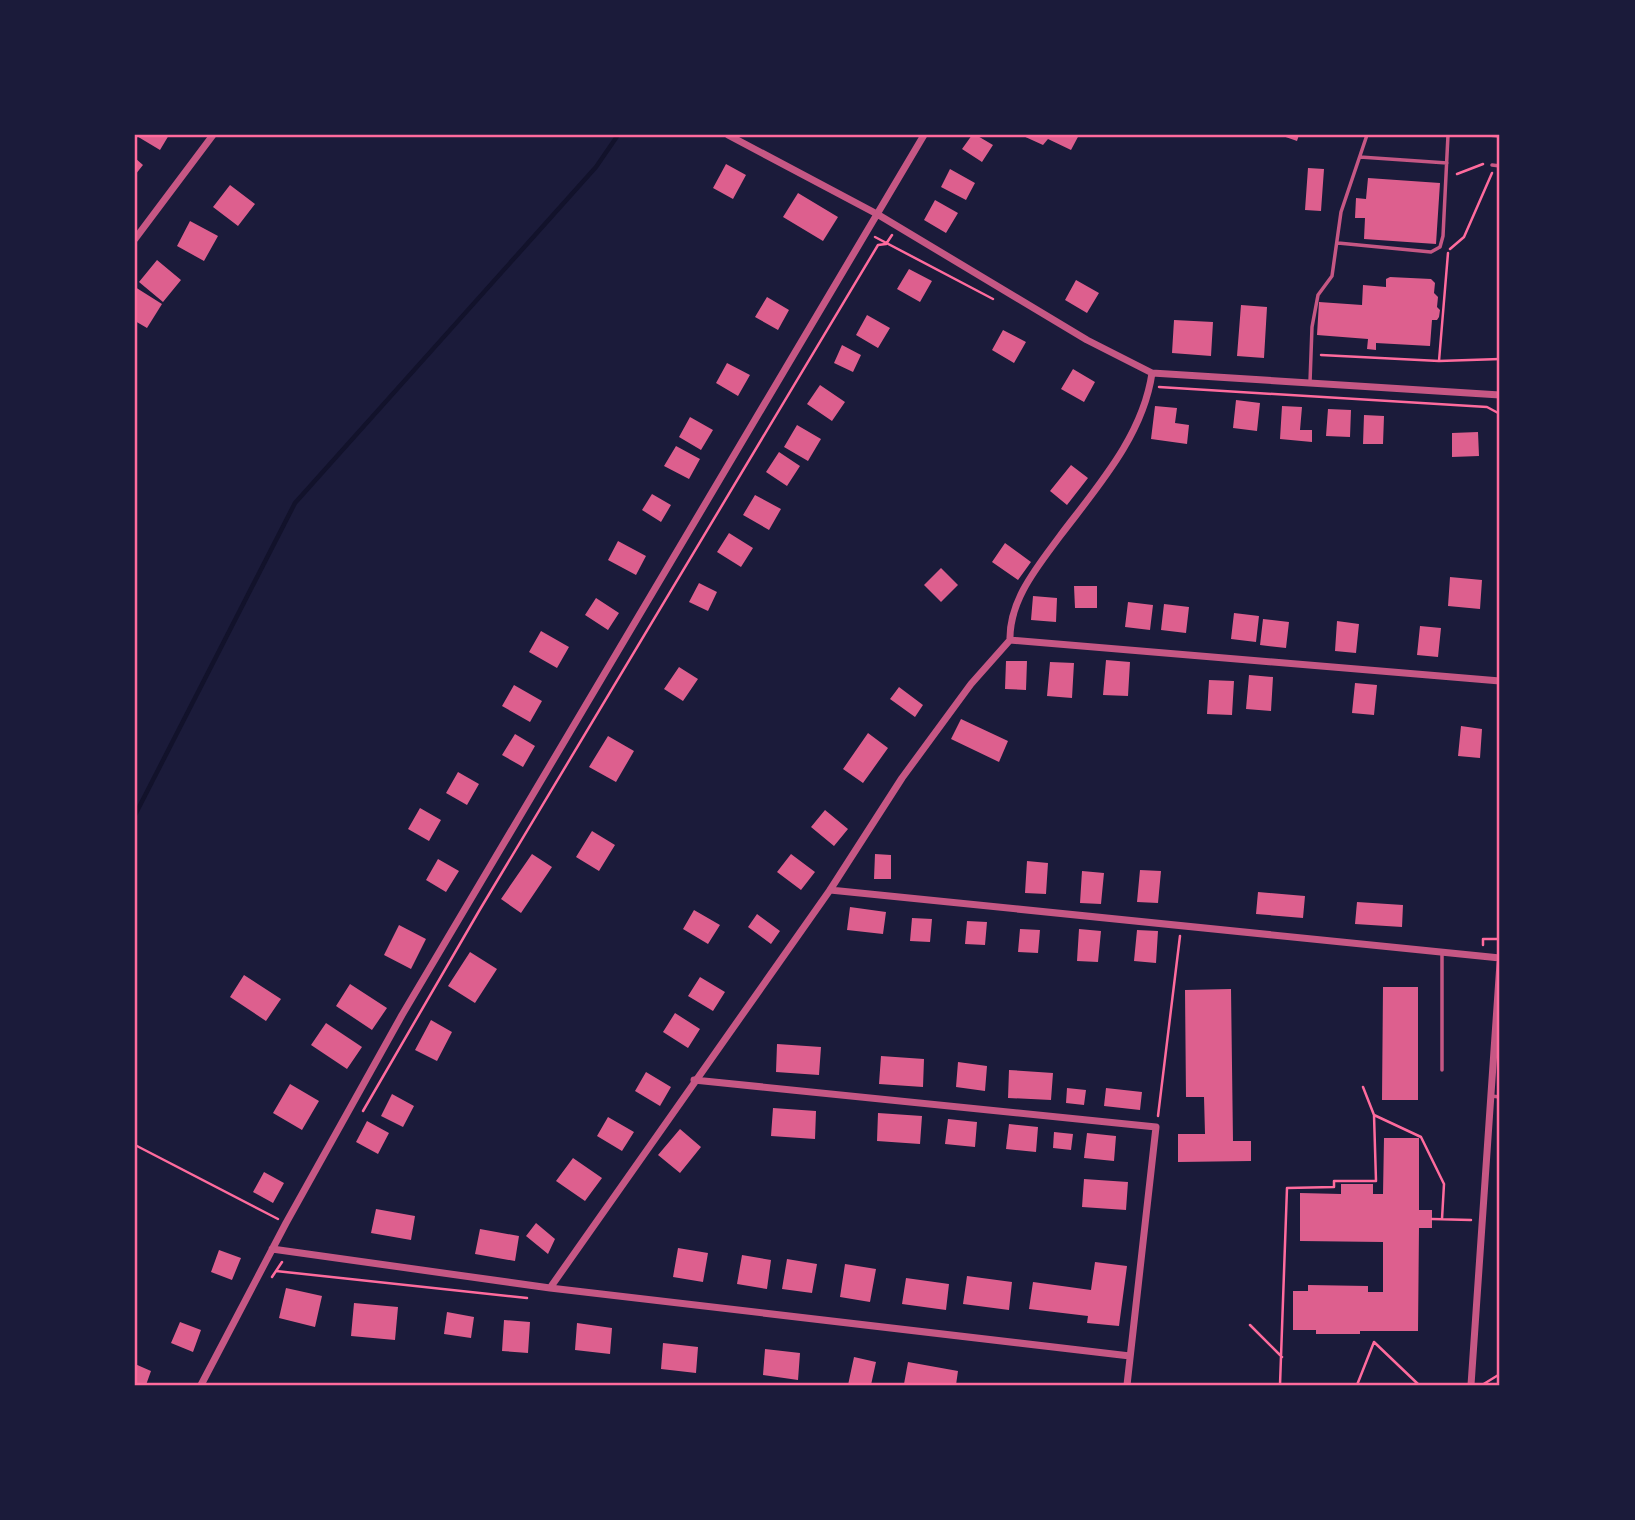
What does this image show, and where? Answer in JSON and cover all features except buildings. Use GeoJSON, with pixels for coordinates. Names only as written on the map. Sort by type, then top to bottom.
{"type":"FeatureCollection","features":[{"type":"Feature","properties":{"kind":"street"},"geometry":{"type":"LineString","coordinates":[[135,239],[213,135]]}},
{"type":"Feature","properties":{"kind":"street"},"geometry":{"type":"LineString","coordinates":[[728,135],[877,214],[1087,340],[1152,373],[1500,395]]}},
{"type":"Feature","properties":{"kind":"street"},"geometry":{"type":"LineString","coordinates":[[201,1385],[286,1223],[402,1015],[925,135]]}},
{"type":"Feature","properties":{"kind":"street"},"geometry":{"type":"LineString","coordinates":[[550,1288],[830,890],[902,778],[971,684],[1010,640],[1014,610],[1034,571],[1106,475],[1138,422],[1152,373]]}},
{"type":"Feature","properties":{"kind":"street"},"geometry":{"type":"LineString","coordinates":[[1010,640],[1500,681]]}},
{"type":"Feature","properties":{"kind":"street"},"geometry":{"type":"LineString","coordinates":[[830,890],[1500,960],[1471,1385]]}},
{"type":"Feature","properties":{"kind":"street"},"geometry":{"type":"LineString","coordinates":[[695,1080],[1156,1127],[1127,1385]]}},
{"type":"Feature","properties":{"kind":"street"},"geometry":{"type":"LineString","coordinates":[[272,1249],[550,1288],[1130,1356]]}},
{"type":"Feature","properties":{"kind":"lane"},"geometry":{"type":"LineString","coordinates":[[1310,383],[1312,327],[1318,295],[1332,276],[1341,212],[1367,135]]}},
{"type":"Feature","properties":{"kind":"lane"},"geometry":{"type":"LineString","coordinates":[[1338,243],[1431,252],[1440,247],[1443,236],[1448,135]]}},
{"type":"Feature","properties":{"kind":"lane"},"geometry":{"type":"LineString","coordinates":[[1488,135],[1500,136]]}},
{"type":"Feature","properties":{"kind":"lane"},"geometry":{"type":"LineString","coordinates":[[1360,157],[1447,163]]}},
{"type":"Feature","properties":{"kind":"lane"},"geometry":{"type":"LineString","coordinates":[[1492,165],[1500,166]]}},
{"type":"Feature","properties":{"kind":"lane"},"geometry":{"type":"LineString","coordinates":[[1442,952],[1442,1070]]}},
{"type":"Feature","properties":{"kind":"lane"},"geometry":{"type":"LineString","coordinates":[[1491,1096],[1500,1097]]}},
{"type":"Feature","properties":{"kind":"path"},"geometry":{"type":"LineString","coordinates":[[1439,361],[1448,251],[1464,237],[1492,173],[1492,165],[1480,164],[1446,178]]}},
{"type":"Feature","properties":{"kind":"path"},"geometry":{"type":"LineString","coordinates":[[887,244],[897,226]]}},
{"type":"Feature","properties":{"kind":"path"},"geometry":{"type":"LineString","coordinates":[[866,233],[993,299]]}},
{"type":"Feature","properties":{"kind":"path"},"geometry":{"type":"LineString","coordinates":[[364,1110],[878,245],[887,244]]}},
{"type":"Feature","properties":{"kind":"path"},"geometry":{"type":"LineString","coordinates":[[1311,354],[1439,361],[1500,359]]}},
{"type":"Feature","properties":{"kind":"path"},"geometry":{"type":"LineString","coordinates":[[1150,386],[1487,407],[1500,414]]}},
{"type":"Feature","properties":{"kind":"path"},"geometry":{"type":"LineString","coordinates":[[1156,1127],[1181,925]]}},
{"type":"Feature","properties":{"kind":"path"},"geometry":{"type":"LineString","coordinates":[[1280,1385],[1287,1188],[1334,1187],[1335,1181],[1376,1181],[1374,1115],[1363,1087]]}},
{"type":"Feature","properties":{"kind":"path"},"geometry":{"type":"LineString","coordinates":[[1374,1115],[1421,1137],[1444,1184],[1442,1219]]}},
{"type":"Feature","properties":{"kind":"path"},"geometry":{"type":"LineString","coordinates":[[135,1144],[286,1223]]}},
{"type":"Feature","properties":{"kind":"path"},"geometry":{"type":"LineString","coordinates":[[276,1271],[532,1298]]}},
{"type":"Feature","properties":{"kind":"path"},"geometry":{"type":"LineString","coordinates":[[1250,1325],[1282,1357]]}},
{"type":"Feature","properties":{"kind":"path"},"geometry":{"type":"LineString","coordinates":[[1357,1385],[1374,1342],[1419,1385]]}},
{"type":"Feature","properties":{"kind":"path"},"geometry":{"type":"LineString","coordinates":[[1482,1385],[1500,1374]]}},
{"type":"Feature","properties":{"kind":"waterway"},"geometry":{"type":"LineString","coordinates":[[135,815],[295,503],[596,167],[618,135]]}}]}
